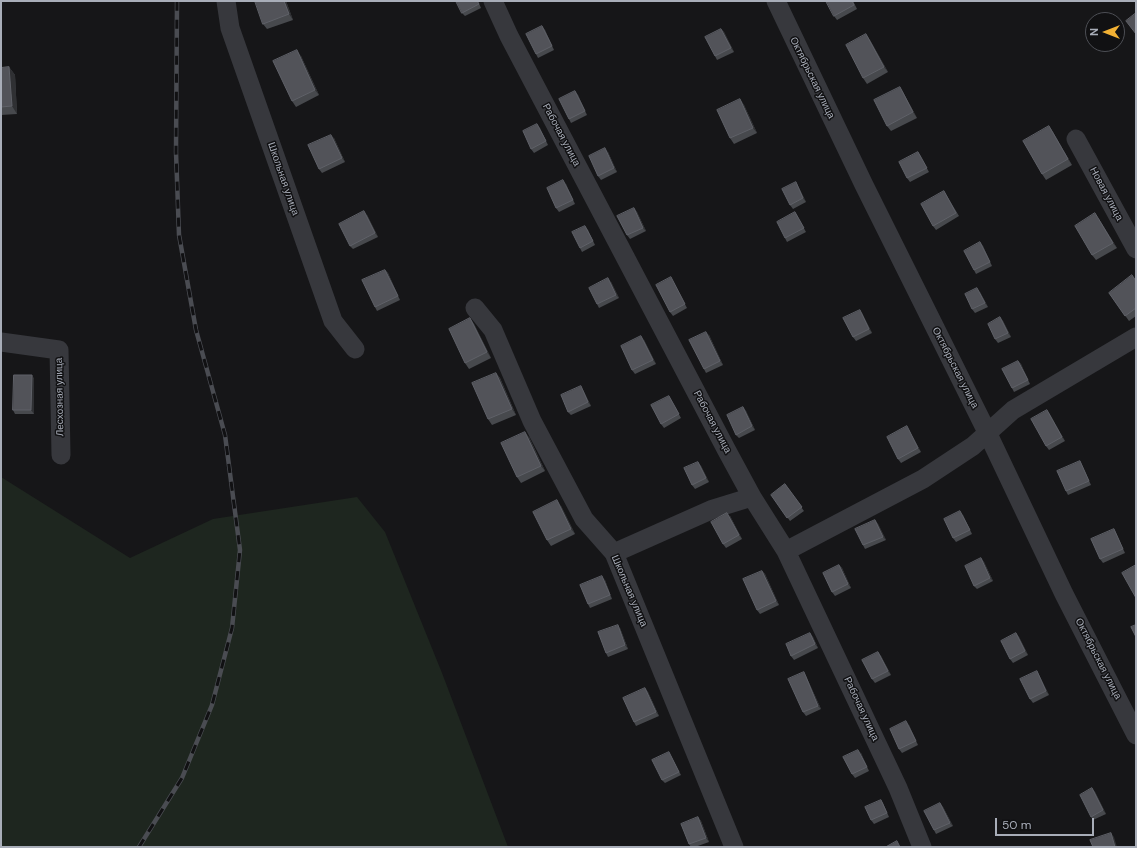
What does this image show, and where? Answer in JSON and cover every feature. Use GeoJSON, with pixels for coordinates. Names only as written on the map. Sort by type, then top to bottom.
{"type":"FeatureCollection","features":[{"type":"Feature","properties":{"kind":"street","name":"Школьная улица"},"geometry":{"type":"LineString","coordinates":[[226,1],[230,28],[333,322],[355,349]]}},
{"type":"Feature","properties":{"kind":"street","name":"Рабочая улица"},"geometry":{"type":"LineString","coordinates":[[492,1],[516,50],[726,449],[752,497],[786,551],[898,788],[922,847]]}},
{"type":"Feature","properties":{"kind":"street","name":"Октябрьская улица"},"geometry":{"type":"LineString","coordinates":[[776,1],[864,185],[988,434],[1064,594],[1136,735]]}},
{"type":"Feature","properties":{"kind":"street","name":"Новая улица"},"geometry":{"type":"LineString","coordinates":[[1076,139],[1136,249]]}},
{"type":"Feature","properties":{"kind":"street","name":"Школьная улица"},"geometry":{"type":"LineString","coordinates":[[476,308],[493,330],[532,421],[584,519],[614,552],[734,847]]}},
{"type":"Feature","properties":{"kind":"street"},"geometry":{"type":"LineString","coordinates":[[786,551],[923,479],[973,446],[988,434],[1012,410],[1136,337]]}},
{"type":"Feature","properties":{"kind":"street","name":"Лесхозная улица"},"geometry":{"type":"LineString","coordinates":[[1,342],[59,350],[62,455]]}},
{"type":"Feature","properties":{"kind":"street"},"geometry":{"type":"LineString","coordinates":[[614,552],[714,509],[752,497]]}},
{"type":"Feature","properties":{"kind":"shaded area"},"geometry":{"type":"Polygon","coordinates":[[[1,477],[130,558],[213,519],[357,497],[385,532],[442,673],[508,847],[1,847],[1,477]]]}},
{"type":"Feature","properties":{"kind":"building"},"geometry":{"type":"Polygon","coordinates":[[[255,1],[284,1],[289,14],[263,24],[255,1]]]}},
{"type":"Feature","properties":{"kind":"building"},"geometry":{"type":"Polygon","coordinates":[[[456,1],[477,1],[479,4],[462,13],[456,1]]]}},
{"type":"Feature","properties":{"kind":"building"},"geometry":{"type":"Polygon","coordinates":[[[826,1],[852,1],[854,5],[834,16],[826,1]]]}},
{"type":"Feature","properties":{"kind":"building"},"geometry":{"type":"Polygon","coordinates":[[[1136,13],[1136,34],[1126,21],[1136,13]]]}},
{"type":"Feature","properties":{"kind":"building"},"geometry":{"type":"Polygon","coordinates":[[[542,26],[552,46],[536,54],[526,34],[542,26]]]}},
{"type":"Feature","properties":{"kind":"building"},"geometry":{"type":"Polygon","coordinates":[[[721,29],[731,48],[715,56],[705,37],[721,29]]]}},
{"type":"Feature","properties":{"kind":"building"},"geometry":{"type":"Polygon","coordinates":[[[866,34],[884,67],[863,78],[846,45],[866,34]]]}},
{"type":"Feature","properties":{"kind":"building"},"geometry":{"type":"Polygon","coordinates":[[[297,50],[315,90],[292,101],[273,61],[297,50]]]}},
{"type":"Feature","properties":{"kind":"building"},"geometry":{"type":"Polygon","coordinates":[[[9,67],[12,106],[1,107],[1,68],[9,67]]]}},
{"type":"Feature","properties":{"kind":"building"},"geometry":{"type":"Polygon","coordinates":[[[900,87],[913,112],[887,126],[874,100],[900,87]]]}},
{"type":"Feature","properties":{"kind":"building"},"geometry":{"type":"Polygon","coordinates":[[[575,91],[585,111],[569,119],[559,99],[575,91]]]}},
{"type":"Feature","properties":{"kind":"building"},"geometry":{"type":"Polygon","coordinates":[[[740,99],[753,128],[730,138],[717,110],[740,99]]]}},
{"type":"Feature","properties":{"kind":"building"},"geometry":{"type":"Polygon","coordinates":[[[537,124],[546,141],[531,149],[523,131],[537,124]]]}},
{"type":"Feature","properties":{"kind":"building"},"geometry":{"type":"Polygon","coordinates":[[[1049,126],[1068,159],[1042,174],[1023,141],[1049,126]]]}},
{"type":"Feature","properties":{"kind":"building"},"geometry":{"type":"Polygon","coordinates":[[[331,135],[342,158],[319,169],[308,145],[331,135]]]}},
{"type":"Feature","properties":{"kind":"building"},"geometry":{"type":"Polygon","coordinates":[[[605,148],[614,168],[598,176],[589,156],[605,148]]]}},
{"type":"Feature","properties":{"kind":"building"},"geometry":{"type":"Polygon","coordinates":[[[918,152],[927,168],[907,178],[899,162],[918,152]]]}},
{"type":"Feature","properties":{"kind":"building"},"geometry":{"type":"Polygon","coordinates":[[[563,180],[573,200],[556,208],[547,188],[563,180]]]}},
{"type":"Feature","properties":{"kind":"building"},"geometry":{"type":"Polygon","coordinates":[[[796,182],[803,198],[790,205],[782,189],[796,182]]]}},
{"type":"Feature","properties":{"kind":"building"},"geometry":{"type":"Polygon","coordinates":[[[944,191],[956,213],[933,226],[921,204],[944,191]]]}},
{"type":"Feature","properties":{"kind":"building"},"geometry":{"type":"Polygon","coordinates":[[[634,208],[643,228],[627,235],[617,216],[634,208]]]}},
{"type":"Feature","properties":{"kind":"building"},"geometry":{"type":"Polygon","coordinates":[[[364,211],[375,233],[350,246],[339,224],[364,211]]]}},
{"type":"Feature","properties":{"kind":"building"},"geometry":{"type":"Polygon","coordinates":[[[795,212],[804,228],[785,238],[777,222],[795,212]]]}},
{"type":"Feature","properties":{"kind":"building"},"geometry":{"type":"Polygon","coordinates":[[[1095,213],[1113,243],[1092,255],[1075,226],[1095,213]]]}},
{"type":"Feature","properties":{"kind":"building"},"geometry":{"type":"Polygon","coordinates":[[[585,226],[593,241],[580,248],[572,232],[585,226]]]}},
{"type":"Feature","properties":{"kind":"building"},"geometry":{"type":"Polygon","coordinates":[[[980,242],[990,262],[974,270],[964,251],[980,242]]]}},
{"type":"Feature","properties":{"kind":"building"},"geometry":{"type":"Polygon","coordinates":[[[385,270],[398,296],[375,307],[362,280],[385,270]]]}},
{"type":"Feature","properties":{"kind":"building"},"geometry":{"type":"Polygon","coordinates":[[[1132,275],[1136,281],[1136,308],[1125,316],[1109,293],[1132,275]]]}},
{"type":"Feature","properties":{"kind":"building"},"geometry":{"type":"Polygon","coordinates":[[[671,277],[685,304],[670,312],[656,285],[671,277]]]}},
{"type":"Feature","properties":{"kind":"building"},"geometry":{"type":"Polygon","coordinates":[[[608,278],[616,295],[597,304],[589,288],[608,278]]]}},
{"type":"Feature","properties":{"kind":"building"},"geometry":{"type":"Polygon","coordinates":[[[977,288],[985,303],[972,309],[965,294],[977,288]]]}},
{"type":"Feature","properties":{"kind":"building"},"geometry":{"type":"Polygon","coordinates":[[[860,310],[869,329],[853,337],[843,318],[860,310]]]}},
{"type":"Feature","properties":{"kind":"building"},"geometry":{"type":"Polygon","coordinates":[[[1000,317],[1008,333],[995,339],[988,324],[1000,317]]]}},
{"type":"Feature","properties":{"kind":"building"},"geometry":{"type":"Polygon","coordinates":[[[470,318],[487,352],[465,363],[449,329],[470,318]]]}},
{"type":"Feature","properties":{"kind":"building"},"geometry":{"type":"Polygon","coordinates":[[[706,332],[720,361],[704,369],[689,340],[706,332]]]}},
{"type":"Feature","properties":{"kind":"building"},"geometry":{"type":"Polygon","coordinates":[[[641,336],[653,360],[632,370],[621,346],[641,336]]]}},
{"type":"Feature","properties":{"kind":"building"},"geometry":{"type":"Polygon","coordinates":[[[1018,361],[1028,380],[1012,388],[1002,369],[1018,361]]]}},
{"type":"Feature","properties":{"kind":"building"},"geometry":{"type":"Polygon","coordinates":[[[496,373],[512,409],[488,419],[472,383],[496,373]]]}},
{"type":"Feature","properties":{"kind":"building"},"geometry":{"type":"Polygon","coordinates":[[[14,375],[32,375],[31,410],[13,410],[14,375]]]}},
{"type":"Feature","properties":{"kind":"building"},"geometry":{"type":"Polygon","coordinates":[[[581,386],[588,402],[568,412],[561,395],[581,386]]]}},
{"type":"Feature","properties":{"kind":"building"},"geometry":{"type":"Polygon","coordinates":[[[669,396],[679,414],[661,424],[651,405],[669,396]]]}},
{"type":"Feature","properties":{"kind":"building"},"geometry":{"type":"Polygon","coordinates":[[[743,407],[752,426],[736,435],[727,415],[743,407]]]}},
{"type":"Feature","properties":{"kind":"building"},"geometry":{"type":"Polygon","coordinates":[[[1047,410],[1062,437],[1046,446],[1031,419],[1047,410]]]}},
{"type":"Feature","properties":{"kind":"building"},"geometry":{"type":"Polygon","coordinates":[[[907,426],[918,448],[898,459],[887,437],[907,426]]]}},
{"type":"Feature","properties":{"kind":"building"},"geometry":{"type":"Polygon","coordinates":[[[525,432],[541,466],[517,477],[501,443],[525,432]]]}},
{"type":"Feature","properties":{"kind":"building"},"geometry":{"type":"Polygon","coordinates":[[[1080,461],[1089,481],[1066,491],[1057,471],[1080,461]]]}},
{"type":"Feature","properties":{"kind":"building"},"geometry":{"type":"Polygon","coordinates":[[[698,462],[706,478],[692,485],[684,468],[698,462]]]}},
{"type":"Feature","properties":{"kind":"building"},"geometry":{"type":"Polygon","coordinates":[[[785,484],[802,507],[787,518],[771,495],[785,484]]]}},
{"type":"Feature","properties":{"kind":"building"},"geometry":{"type":"Polygon","coordinates":[[[557,500],[571,529],[547,540],[533,512],[557,500]]]}},
{"type":"Feature","properties":{"kind":"building"},"geometry":{"type":"Polygon","coordinates":[[[960,511],[970,530],[953,538],[944,519],[960,511]]]}},
{"type":"Feature","properties":{"kind":"building"},"geometry":{"type":"Polygon","coordinates":[[[727,513],[739,535],[723,544],[711,522],[727,513]]]}},
{"type":"Feature","properties":{"kind":"building"},"geometry":{"type":"Polygon","coordinates":[[[875,520],[883,537],[863,545],[855,529],[875,520]]]}},
{"type":"Feature","properties":{"kind":"building"},"geometry":{"type":"Polygon","coordinates":[[[1114,529],[1123,549],[1100,559],[1091,539],[1114,529]]]}},
{"type":"Feature","properties":{"kind":"building"},"geometry":{"type":"Polygon","coordinates":[[[981,558],[990,578],[974,586],[965,566],[981,558]]]}},
{"type":"Feature","properties":{"kind":"building"},"geometry":{"type":"Polygon","coordinates":[[[839,565],[848,584],[832,592],[823,573],[839,565]]]}},
{"type":"Feature","properties":{"kind":"building"},"geometry":{"type":"Polygon","coordinates":[[[1136,565],[1136,598],[1122,573],[1136,565]]]}},
{"type":"Feature","properties":{"kind":"building"},"geometry":{"type":"Polygon","coordinates":[[[762,571],[776,601],[757,610],[743,579],[762,571]]]}},
{"type":"Feature","properties":{"kind":"building"},"geometry":{"type":"Polygon","coordinates":[[[602,576],[610,595],[588,604],[580,585],[602,576]]]}},
{"type":"Feature","properties":{"kind":"building"},"geometry":{"type":"Polygon","coordinates":[[[618,625],[625,645],[606,653],[598,632],[618,625]]]}},
{"type":"Feature","properties":{"kind":"building"},"geometry":{"type":"Polygon","coordinates":[[[1136,625],[1136,637],[1131,627],[1136,625]]]}},
{"type":"Feature","properties":{"kind":"building"},"geometry":{"type":"Polygon","coordinates":[[[810,633],[815,644],[791,656],[786,644],[810,633]]]}},
{"type":"Feature","properties":{"kind":"building"},"geometry":{"type":"Polygon","coordinates":[[[1016,633],[1025,651],[1010,659],[1001,641],[1016,633]]]}},
{"type":"Feature","properties":{"kind":"building"},"geometry":{"type":"Polygon","coordinates":[[[878,652],[888,671],[872,679],[862,660],[878,652]]]}},
{"type":"Feature","properties":{"kind":"building"},"geometry":{"type":"Polygon","coordinates":[[[1037,671],[1046,691],[1030,699],[1020,679],[1037,671]]]}},
{"type":"Feature","properties":{"kind":"building"},"geometry":{"type":"Polygon","coordinates":[[[804,672],[818,706],[803,712],[788,679],[804,672]]]}},
{"type":"Feature","properties":{"kind":"building"},"geometry":{"type":"Polygon","coordinates":[[[645,688],[656,712],[634,722],[623,698],[645,688]]]}},
{"type":"Feature","properties":{"kind":"building"},"geometry":{"type":"Polygon","coordinates":[[[906,721],[916,741],[899,749],[890,729],[906,721]]]}},
{"type":"Feature","properties":{"kind":"building"},"geometry":{"type":"Polygon","coordinates":[[[858,750],[867,767],[852,774],[843,757],[858,750]]]}},
{"type":"Feature","properties":{"kind":"building"},"geometry":{"type":"Polygon","coordinates":[[[669,752],[679,772],[662,780],[652,760],[669,752]]]}},
{"type":"Feature","properties":{"kind":"building"},"geometry":{"type":"Polygon","coordinates":[[[1092,788],[1103,810],[1091,817],[1080,795],[1092,788]]]}},
{"type":"Feature","properties":{"kind":"building"},"geometry":{"type":"Polygon","coordinates":[[[881,800],[887,813],[871,820],[865,807],[881,800]]]}},
{"type":"Feature","properties":{"kind":"building"},"geometry":{"type":"Polygon","coordinates":[[[940,803],[950,823],[934,830],[924,811],[940,803]]]}},
{"type":"Feature","properties":{"kind":"building"},"geometry":{"type":"Polygon","coordinates":[[[698,817],[706,838],[689,844],[681,824],[698,817]]]}},
{"type":"Feature","properties":{"kind":"building"},"geometry":{"type":"Polygon","coordinates":[[[1111,833],[1115,847],[1093,847],[1090,840],[1111,833]]]}},
{"type":"Feature","properties":{"kind":"building"},"geometry":{"type":"Polygon","coordinates":[[[897,841],[900,847],[886,847],[897,841]]]}},
{"type":"Feature","properties":{"kind":"railway"},"geometry":{"type":"LineString","coordinates":[[139,847],[182,778],[212,705],[232,628],[240,550],[225,435],[196,330],[179,235],[176,152],[177,1]]}}]}
